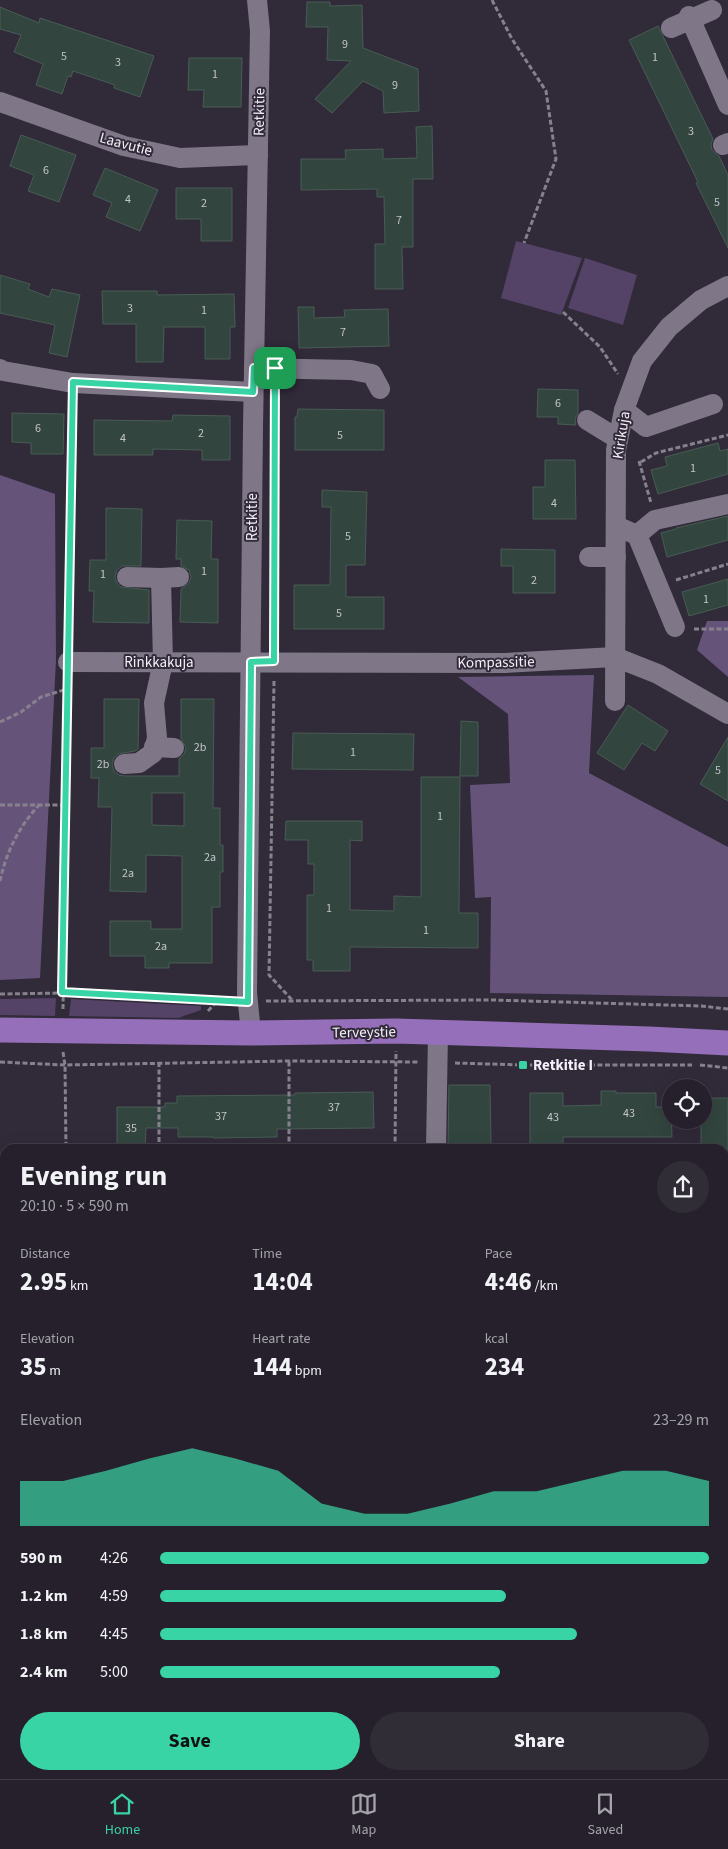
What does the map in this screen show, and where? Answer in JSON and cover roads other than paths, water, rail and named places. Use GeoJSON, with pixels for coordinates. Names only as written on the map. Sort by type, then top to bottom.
{"type":"FeatureCollection","features":[{"type":"Feature","properties":{"kind":"main road","name":"Terveystie"},"geometry":{"type":"LineString","coordinates":[[0,1030],[251,1033],[396,1031],[649,1038],[728,1043]]}},
{"type":"Feature","properties":{"kind":"street","name":"Retkitie"},"geometry":{"type":"LineString","coordinates":[[251,1033],[248,1002],[253,392],[260,30],[257,0]]}},
{"type":"Feature","properties":{"kind":"street"},"geometry":{"type":"LineString","coordinates":[[671,28],[690,18],[712,10]]}},
{"type":"Feature","properties":{"kind":"street"},"geometry":{"type":"LineString","coordinates":[[690,18],[724,82],[728,105]]}},
{"type":"Feature","properties":{"kind":"street","name":"Laavutie"},"geometry":{"type":"LineString","coordinates":[[0,102],[133,148],[180,158],[258,155]]}},
{"type":"Feature","properties":{"kind":"street","name":"Kirikuja"},"geometry":{"type":"LineString","coordinates":[[615,701],[617,448],[627,402],[642,361],[669,327],[701,300],[728,286]]}},
{"type":"Feature","properties":{"kind":"street"},"geometry":{"type":"LineString","coordinates":[[254,368],[351,370],[372,374],[380,389]]}},
{"type":"Feature","properties":{"kind":"street"},"geometry":{"type":"LineString","coordinates":[[0,369],[73,382],[253,392]]}},
{"type":"Feature","properties":{"kind":"street"},"geometry":{"type":"LineString","coordinates":[[627,402],[646,427],[713,404]]}},
{"type":"Feature","properties":{"kind":"street"},"geometry":{"type":"LineString","coordinates":[[587,420],[617,448]]}},
{"type":"Feature","properties":{"kind":"street"},"geometry":{"type":"LineString","coordinates":[[637,536],[655,520],[728,504]]}},
{"type":"Feature","properties":{"kind":"street"},"geometry":{"type":"LineString","coordinates":[[616,526],[637,536],[658,586],[683,628]]}},
{"type":"Feature","properties":{"kind":"street"},"geometry":{"type":"LineString","coordinates":[[589,557],[616,557]]}},
{"type":"Feature","properties":{"kind":"street"},"geometry":{"type":"LineString","coordinates":[[124,764],[139,763],[152,753],[157,738],[154,704],[163,662],[170,578],[127,577]]}},
{"type":"Feature","properties":{"kind":"street","name":"Kompassitie"},"geometry":{"type":"LineString","coordinates":[[251,662],[505,663],[615,657],[658,674],[728,714]]}},
{"type":"Feature","properties":{"kind":"street","name":"Rinkkakuja"},"geometry":{"type":"LineString","coordinates":[[68,662],[251,662]]}},
{"type":"Feature","properties":{"kind":"street"},"geometry":{"type":"LineString","coordinates":[[154,747],[174,748]]}},
{"type":"Feature","properties":{"kind":"street"},"geometry":{"type":"LineString","coordinates":[[436,1144],[438,1033]]}},
{"type":"Feature","properties":{"kind":"place","name":"Retkitie I"},"geometry":{"type":"Point","coordinates":[523,1065]}}]}
